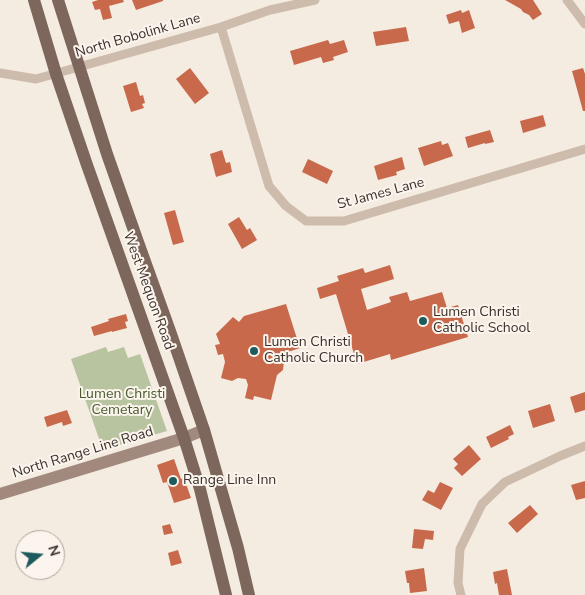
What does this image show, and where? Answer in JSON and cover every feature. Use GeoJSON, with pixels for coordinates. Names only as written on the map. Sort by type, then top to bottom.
{"type":"FeatureCollection","features":[{"type":"Feature","properties":{"kind":"main road","name":"West Mequon Road"},"geometry":{"type":"LineString","coordinates":[[34,0],[56,74],[184,438],[200,489],[226,595]]}},
{"type":"Feature","properties":{"kind":"main road","name":"West Mequon Road"},"geometry":{"type":"LineString","coordinates":[[58,0],[107,154],[204,430],[236,539],[249,595]]}},
{"type":"Feature","properties":{"kind":"street","name":"North Bobolink Lane"},"geometry":{"type":"LineString","coordinates":[[0,73],[36,78],[56,74],[220,27],[270,10],[315,0]]}},
{"type":"Feature","properties":{"kind":"street"},"geometry":{"type":"LineString","coordinates":[[567,0],[585,24]]}},
{"type":"Feature","properties":{"kind":"street","name":"St James Lane"},"geometry":{"type":"LineString","coordinates":[[220,27],[269,186],[286,206],[306,221],[344,221],[585,149]]}},
{"type":"Feature","properties":{"kind":"street","name":"North Range Line Road"},"geometry":{"type":"LineString","coordinates":[[0,494],[184,438],[204,430]]}},
{"type":"Feature","properties":{"kind":"street"},"geometry":{"type":"LineString","coordinates":[[461,595],[458,584],[460,549],[482,504],[505,482],[585,446]]}},
{"type":"Feature","properties":{"kind":"green space","name":"Lumen Christi Cemetary"},"geometry":{"type":"Polygon","coordinates":[[[106,347],[108,352],[124,347],[128,358],[140,354],[167,431],[103,450],[71,359],[106,347]]]}},
{"type":"Feature","properties":{"kind":"building"},"geometry":{"type":"Polygon","coordinates":[[[98,0],[123,0],[124,2],[109,6],[112,18],[103,20],[100,9],[95,10],[92,2],[98,0]]]}},
{"type":"Feature","properties":{"kind":"building"},"geometry":{"type":"Polygon","coordinates":[[[132,0],[163,0],[163,1],[136,10],[132,0]]]}},
{"type":"Feature","properties":{"kind":"building"},"geometry":{"type":"Polygon","coordinates":[[[505,0],[533,0],[542,14],[533,20],[521,9],[505,0]]]}},
{"type":"Feature","properties":{"kind":"building"},"geometry":{"type":"Polygon","coordinates":[[[461,10],[462,13],[469,10],[475,28],[462,33],[459,21],[449,24],[446,15],[461,10]]]}},
{"type":"Feature","properties":{"kind":"building"},"geometry":{"type":"Polygon","coordinates":[[[406,27],[409,41],[376,46],[373,32],[406,27]]]}},
{"type":"Feature","properties":{"kind":"building"},"geometry":{"type":"Polygon","coordinates":[[[328,40],[330,44],[344,40],[348,52],[333,57],[334,60],[323,63],[321,57],[294,65],[290,51],[328,40]]]}},
{"type":"Feature","properties":{"kind":"building"},"geometry":{"type":"Polygon","coordinates":[[[190,68],[209,93],[195,104],[176,79],[190,68]]]}},
{"type":"Feature","properties":{"kind":"building"},"geometry":{"type":"Polygon","coordinates":[[[583,68],[585,74],[585,111],[583,111],[572,71],[583,68]]]}},
{"type":"Feature","properties":{"kind":"building"},"geometry":{"type":"Polygon","coordinates":[[[136,82],[140,96],[143,95],[145,103],[142,104],[144,108],[131,112],[123,86],[136,82]]]}},
{"type":"Feature","properties":{"kind":"building"},"geometry":{"type":"Polygon","coordinates":[[[543,115],[546,126],[523,133],[520,121],[543,115]]]}},
{"type":"Feature","properties":{"kind":"building"},"geometry":{"type":"Polygon","coordinates":[[[490,130],[494,142],[468,148],[465,137],[490,130]]]}},
{"type":"Feature","properties":{"kind":"building"},"geometry":{"type":"Polygon","coordinates":[[[441,141],[442,145],[448,143],[453,156],[424,166],[418,148],[441,141]]]}},
{"type":"Feature","properties":{"kind":"building"},"geometry":{"type":"Polygon","coordinates":[[[222,150],[226,163],[230,162],[232,172],[216,177],[210,154],[222,150]]]}},
{"type":"Feature","properties":{"kind":"building"},"geometry":{"type":"Polygon","coordinates":[[[402,157],[405,169],[396,172],[397,175],[378,180],[374,166],[402,157]]]}},
{"type":"Feature","properties":{"kind":"building"},"geometry":{"type":"Polygon","coordinates":[[[308,159],[333,171],[327,184],[302,172],[308,159]]]}},
{"type":"Feature","properties":{"kind":"building"},"geometry":{"type":"Polygon","coordinates":[[[175,210],[184,242],[173,245],[164,213],[175,210]]]}},
{"type":"Feature","properties":{"kind":"building"},"geometry":{"type":"Polygon","coordinates":[[[239,217],[247,230],[250,228],[257,240],[242,249],[228,224],[239,217]]]}},
{"type":"Feature","properties":{"kind":"building","name":"Lumen Christi Catholic School"},"geometry":{"type":"Polygon","coordinates":[[[390,265],[394,279],[361,289],[367,310],[391,302],[389,297],[407,292],[410,301],[442,292],[447,308],[458,305],[468,337],[391,360],[390,354],[357,364],[336,294],[320,299],[317,288],[339,281],[337,276],[363,268],[365,273],[390,265]]]}},
{"type":"Feature","properties":{"kind":"building","name":"Lumen Christi Catholic Church"},"geometry":{"type":"Polygon","coordinates":[[[286,304],[300,348],[285,353],[283,370],[277,375],[271,400],[254,396],[253,400],[245,398],[248,385],[246,379],[238,378],[232,381],[221,378],[225,362],[223,354],[218,355],[215,345],[220,344],[216,334],[233,317],[239,322],[244,316],[286,304]]]}},
{"type":"Feature","properties":{"kind":"building"},"geometry":{"type":"Polygon","coordinates":[[[126,314],[128,321],[125,322],[127,328],[94,336],[91,327],[109,321],[108,319],[126,314]]]}},
{"type":"Feature","properties":{"kind":"building"},"geometry":{"type":"Polygon","coordinates":[[[585,392],[585,410],[575,413],[570,397],[585,392]]]}},
{"type":"Feature","properties":{"kind":"building"},"geometry":{"type":"Polygon","coordinates":[[[550,404],[555,421],[533,428],[528,411],[550,404]]]}},
{"type":"Feature","properties":{"kind":"building"},"geometry":{"type":"Polygon","coordinates":[[[67,410],[72,423],[63,426],[62,422],[47,427],[44,417],[67,410]]]}},
{"type":"Feature","properties":{"kind":"building"},"geometry":{"type":"Polygon","coordinates":[[[510,425],[514,434],[508,437],[509,439],[491,448],[486,437],[510,425]]]}},
{"type":"Feature","properties":{"kind":"building"},"geometry":{"type":"Polygon","coordinates":[[[469,445],[481,459],[462,476],[454,468],[458,464],[453,459],[469,445]]]}},
{"type":"Feature","properties":{"kind":"building","name":"Range Line Inn"},"geometry":{"type":"Polygon","coordinates":[[[174,459],[181,479],[184,478],[191,498],[174,503],[167,482],[163,483],[157,465],[174,459]]]}},
{"type":"Feature","properties":{"kind":"building"},"geometry":{"type":"Polygon","coordinates":[[[585,481],[585,498],[576,500],[571,485],[585,481]]]}},
{"type":"Feature","properties":{"kind":"building"},"geometry":{"type":"Polygon","coordinates":[[[440,482],[453,488],[441,510],[422,500],[428,490],[434,493],[440,482]]]}},
{"type":"Feature","properties":{"kind":"building"},"geometry":{"type":"Polygon","coordinates":[[[530,505],[538,514],[517,533],[508,523],[530,505]]]}},
{"type":"Feature","properties":{"kind":"building"},"geometry":{"type":"Polygon","coordinates":[[[170,524],[173,533],[164,535],[162,526],[170,524]]]}},
{"type":"Feature","properties":{"kind":"building"},"geometry":{"type":"Polygon","coordinates":[[[414,529],[434,531],[433,540],[425,539],[423,549],[412,548],[414,529]]]}},
{"type":"Feature","properties":{"kind":"building"},"geometry":{"type":"Polygon","coordinates":[[[178,550],[182,563],[171,566],[168,553],[178,550]]]}},
{"type":"Feature","properties":{"kind":"building"},"geometry":{"type":"Polygon","coordinates":[[[424,568],[427,591],[410,593],[405,571],[424,568]]]}},
{"type":"Feature","properties":{"kind":"building"},"geometry":{"type":"Polygon","coordinates":[[[507,569],[512,595],[499,595],[493,572],[507,569]]]}},
{"type":"Feature","properties":{"kind":"place","name":"Lumen Christi Catholic School"},"geometry":{"type":"Point","coordinates":[423,321]}},
{"type":"Feature","properties":{"kind":"place","name":"Lumen Christi Catholic Church"},"geometry":{"type":"Point","coordinates":[254,351]}},
{"type":"Feature","properties":{"kind":"place","name":"Range Line Inn"},"geometry":{"type":"Point","coordinates":[173,481]}}]}
